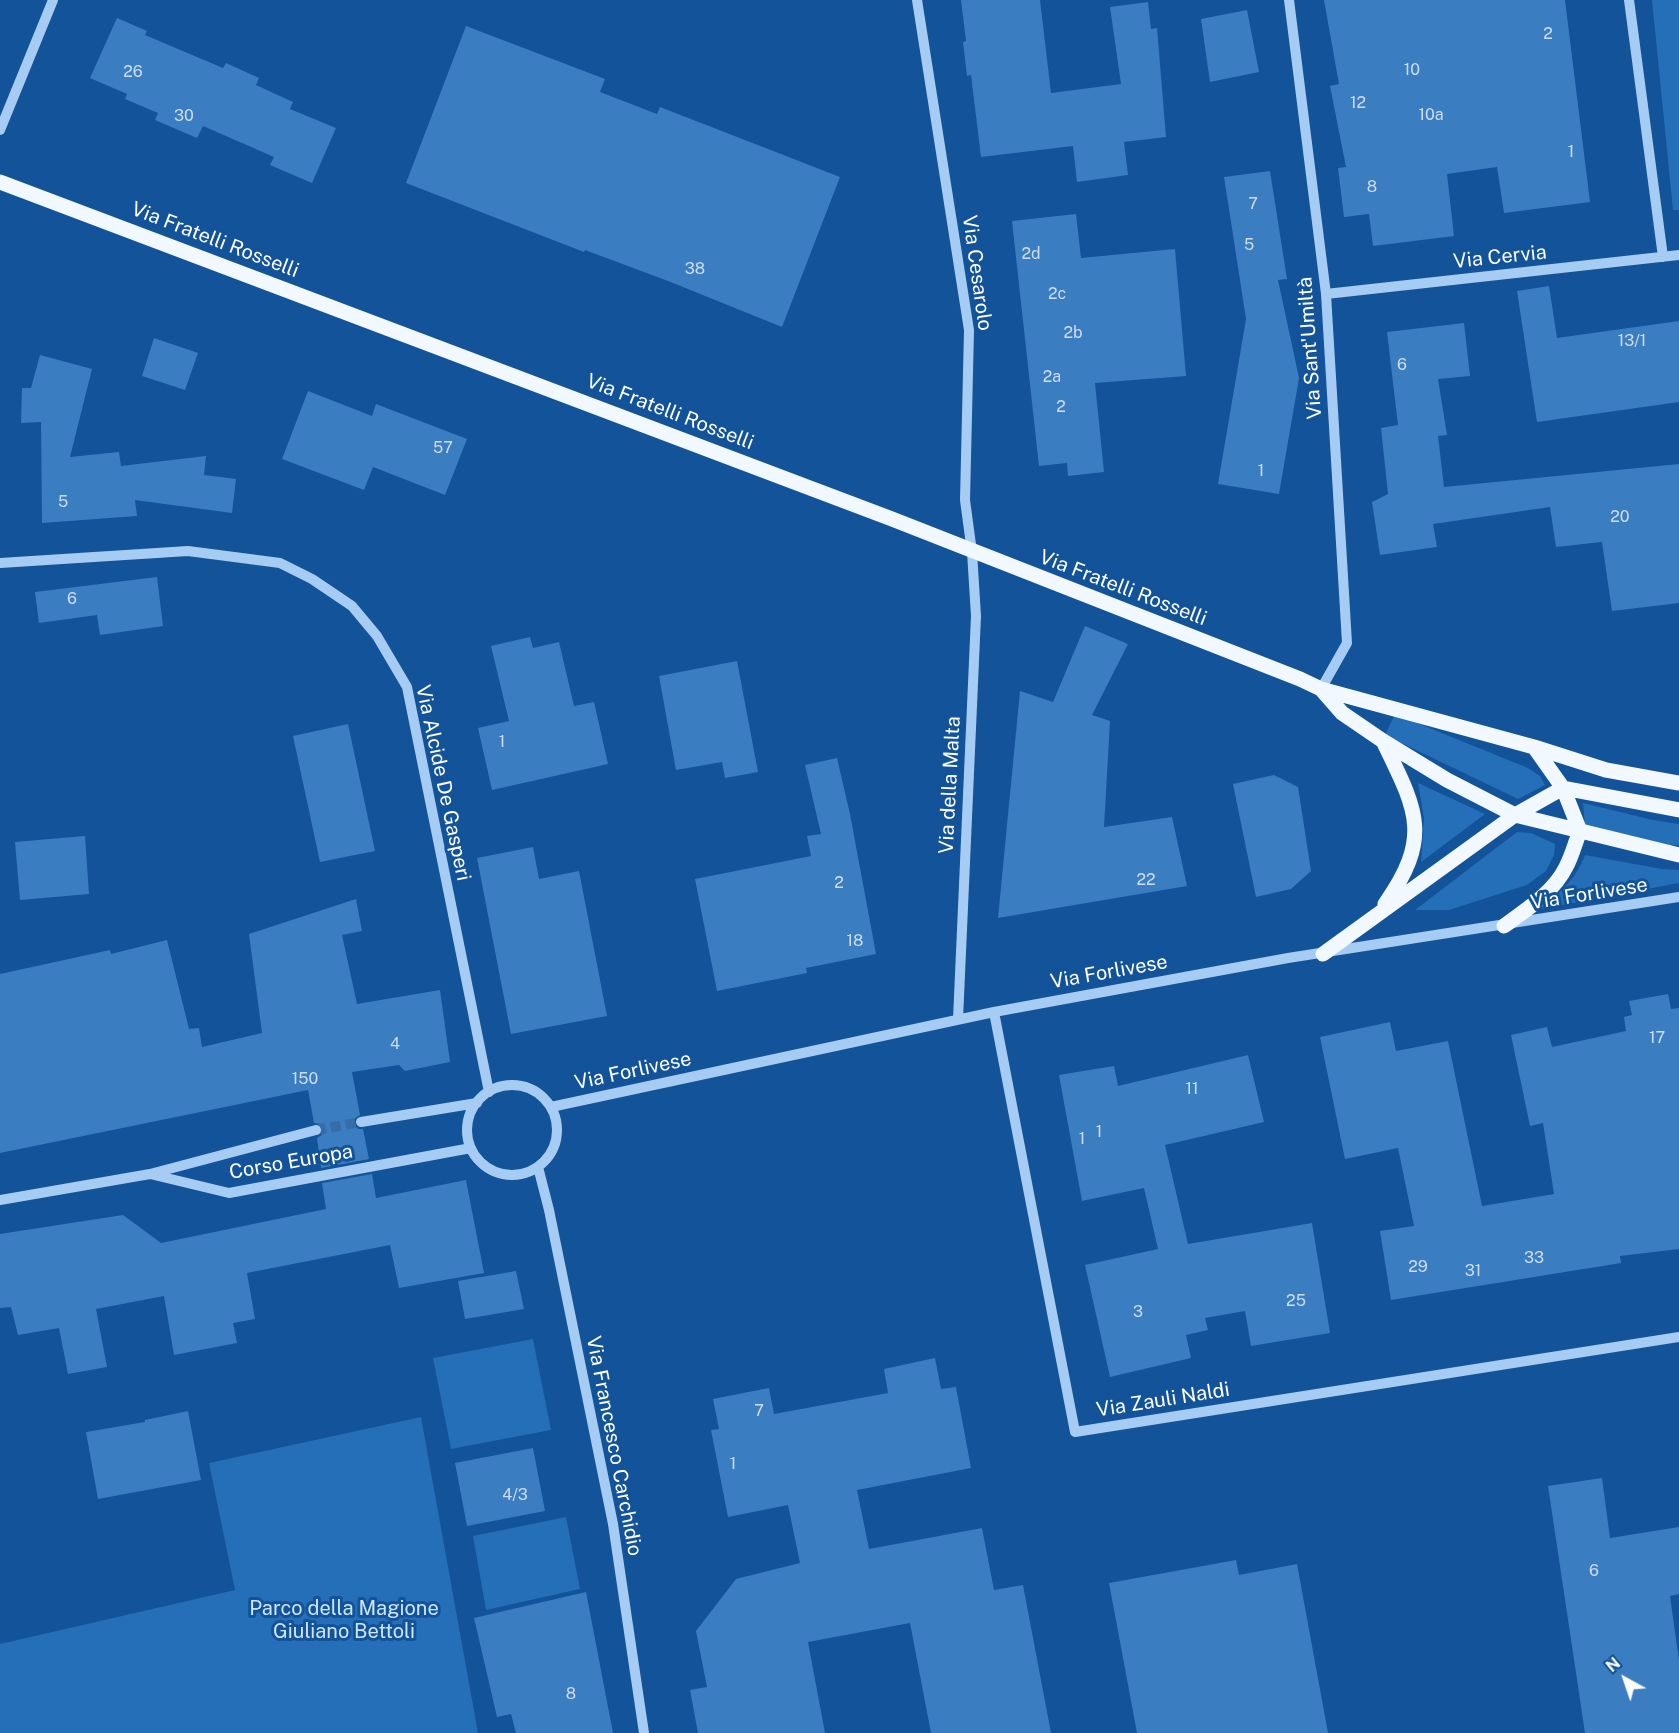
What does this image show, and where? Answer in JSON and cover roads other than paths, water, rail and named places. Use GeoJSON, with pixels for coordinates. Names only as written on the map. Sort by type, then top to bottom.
{"type":"FeatureCollection","features":[{"type":"Feature","properties":{"kind":"main road","name":"Via Fratelli Rosselli"},"geometry":{"type":"LineString","coordinates":[[0,182],[892,519],[1322,689],[1534,747],[1606,770],[1679,783]]}},
{"type":"Feature","properties":{"kind":"main road","name":"Via Fratelli Rosselli"},"geometry":{"type":"LineString","coordinates":[[1322,689],[1342,713],[1383,741],[1447,780],[1515,814],[1679,855]]}},
{"type":"Feature","properties":{"kind":"main road"},"geometry":{"type":"LineString","coordinates":[[1378,914],[1401,881],[1414,852],[1415,822],[1408,792],[1383,741]]}},
{"type":"Feature","properties":{"kind":"main road"},"geometry":{"type":"LineString","coordinates":[[1504,926],[1554,886],[1566,867],[1580,831],[1563,788],[1534,747]]}},
{"type":"Feature","properties":{"kind":"main road"},"geometry":{"type":"LineString","coordinates":[[1323,954],[1515,814],[1563,788],[1679,810]]}},
{"type":"Feature","properties":{"kind":"street"},"geometry":{"type":"LineString","coordinates":[[0,130],[53,0]]}},
{"type":"Feature","properties":{"kind":"street","name":"Via Cesarolo"},"geometry":{"type":"LineString","coordinates":[[917,0],[969,330],[965,500],[972,552]]}},
{"type":"Feature","properties":{"kind":"street","name":"Via Sant'Umiltà"},"geometry":{"type":"LineString","coordinates":[[1289,0],[1326,294],[1347,642],[1322,689]]}},
{"type":"Feature","properties":{"kind":"street"},"geometry":{"type":"LineString","coordinates":[[1629,0],[1663,257]]}},
{"type":"Feature","properties":{"kind":"street","name":"Via Cervia"},"geometry":{"type":"LineString","coordinates":[[1326,294],[1679,255]]}},
{"type":"Feature","properties":{"kind":"street","name":"Via Alcide De Gasperi"},"geometry":{"type":"LineString","coordinates":[[0,563],[188,551],[280,563],[312,579],[352,606],[377,636],[407,687],[489,1092]]}},
{"type":"Feature","properties":{"kind":"street","name":"Via della Malta"},"geometry":{"type":"LineString","coordinates":[[958,1019],[976,616],[972,552]]}},
{"type":"Feature","properties":{"kind":"street","name":"Via Forlivese"},"geometry":{"type":"LineString","coordinates":[[551,1107],[994,1012],[1238,967],[1679,897]]}},
{"type":"Feature","properties":{"kind":"street","name":"Via Zauli Naldi"},"geometry":{"type":"LineString","coordinates":[[994,1012],[1075,1432],[1679,1337]]}},
{"type":"Feature","properties":{"kind":"street","name":"Via Forlivese"},"geometry":{"type":"LineString","coordinates":[[489,1092],[503,1087],[516,1086],[530,1089],[542,1096],[551,1107],[556,1119],[555,1146],[548,1158],[538,1167]]}},
{"type":"Feature","properties":{"kind":"street"},"geometry":{"type":"LineString","coordinates":[[489,1092],[477,1103],[468,1125],[471,1148],[478,1160],[499,1174],[526,1173],[538,1167]]}},
{"type":"Feature","properties":{"kind":"street"},"geometry":{"type":"LineString","coordinates":[[361,1122],[477,1103]]}},
{"type":"Feature","properties":{"kind":"street","name":"Corso Europa"},"geometry":{"type":"LineString","coordinates":[[0,1200],[150,1174],[316,1130]]}},
{"type":"Feature","properties":{"kind":"street","name":"Corso Europa"},"geometry":{"type":"LineString","coordinates":[[150,1174],[229,1193],[471,1148]]}},
{"type":"Feature","properties":{"kind":"street","name":"Via Francesco Carchidio"},"geometry":{"type":"LineString","coordinates":[[538,1167],[549,1210],[613,1524],[644,1733]]}},
{"type":"Feature","properties":{"kind":"tunnel"},"geometry":{"type":"LineString","coordinates":[[316,1130],[361,1122]]}},
{"type":"Feature","properties":{"kind":"park label","name":"Parco della Magione Giuliano Bettoli"},"geometry":{"type":"Point","coordinates":[344,1620]}}]}
